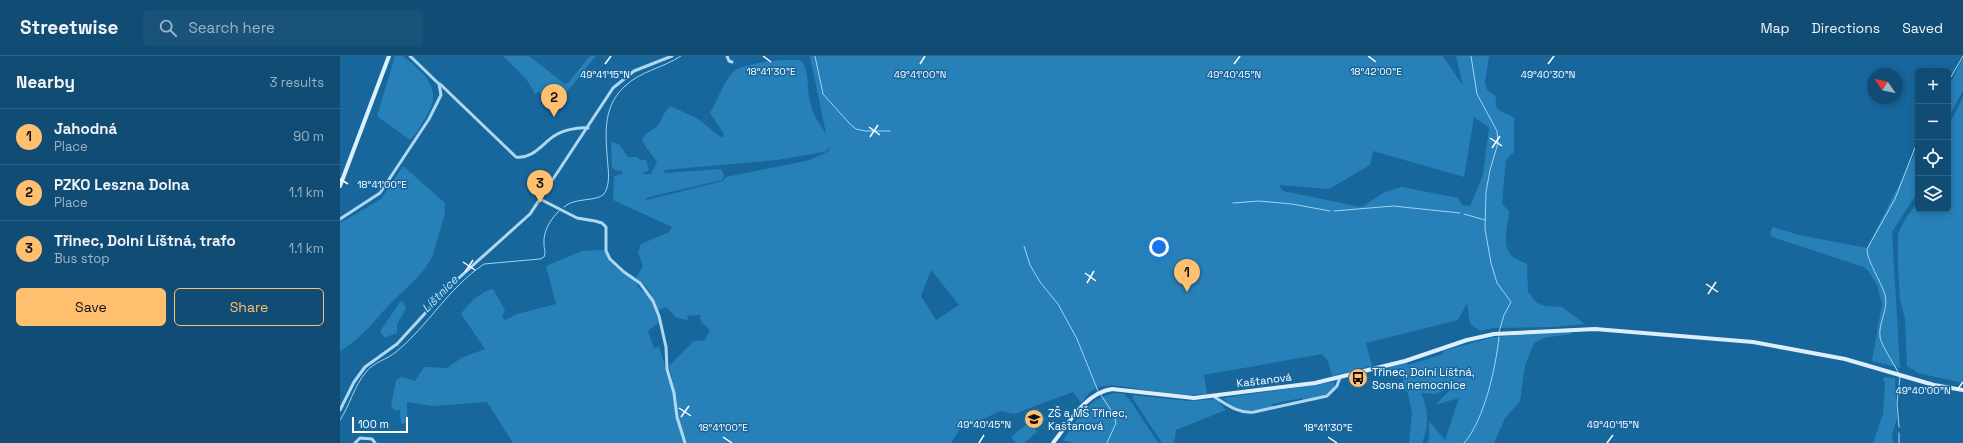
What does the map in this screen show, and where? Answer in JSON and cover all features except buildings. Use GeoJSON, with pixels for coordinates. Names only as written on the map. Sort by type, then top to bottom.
{"type":"FeatureCollection","features":[{"type":"Feature","properties":{"kind":"street"},"geometry":{"type":"LineString","coordinates":[[340,186],[389,56]]}},
{"type":"Feature","properties":{"kind":"street"},"geometry":{"type":"LineString","coordinates":[[410,56],[516,156],[528,156],[556,134],[580,127],[588,128]]}},
{"type":"Feature","properties":{"kind":"street"},"geometry":{"type":"LineString","coordinates":[[340,410],[354,382],[365,367],[402,339],[451,285],[524,221],[588,128],[607,97],[624,78],[634,71],[672,56]]}},
{"type":"Feature","properties":{"kind":"street"},"geometry":{"type":"LineString","coordinates":[[727,56],[729,61],[732,62]]}},
{"type":"Feature","properties":{"kind":"street"},"geometry":{"type":"LineString","coordinates":[[340,219],[380,193],[438,103],[440,95],[439,84]]}},
{"type":"Feature","properties":{"kind":"street"},"geometry":{"type":"LineString","coordinates":[[540,199],[577,218],[602,223],[606,227],[606,251],[610,259],[624,272],[640,283],[653,301],[661,324],[677,416],[685,443]]}},
{"type":"Feature","properties":{"kind":"street","name":"Kaštanová"},"geometry":{"type":"LineString","coordinates":[[1053,443],[1084,405],[1101,391],[1112,390],[1194,398],[1314,383],[1417,358],[1467,340],[1494,334],[1595,329],[1753,342],[1845,359],[1934,385],[1963,390]]}},
{"type":"Feature","properties":{"kind":"street"},"geometry":{"type":"LineString","coordinates":[[1213,396],[1238,411],[1246,413],[1254,412],[1328,396],[1337,386],[1340,377]]}},
{"type":"Feature","properties":{"kind":"street"},"geometry":{"type":"LineString","coordinates":[[356,443],[360,438],[367,438],[372,439],[375,443]]}},
{"type":"Feature","properties":{"kind":"shaded area"},"geometry":{"type":"Polygon","coordinates":[[[395,56],[403,56],[420,70],[431,85],[433,93],[433,101],[429,111],[416,134],[410,140],[377,116],[395,56]]]}},
{"type":"Feature","properties":{"kind":"shaded area"},"geometry":{"type":"Polygon","coordinates":[[[503,56],[529,56],[565,84],[568,83],[590,56],[596,56],[554,108],[539,92],[534,94],[526,79],[503,56]]]}},
{"type":"Feature","properties":{"kind":"shaded area"},"geometry":{"type":"Polygon","coordinates":[[[810,56],[1443,56],[1463,86],[1456,56],[1489,56],[1485,82],[1487,90],[1496,96],[1496,106],[1498,109],[1514,118],[1514,152],[1506,160],[1502,204],[1509,211],[1506,235],[1507,247],[1513,257],[1527,264],[1528,292],[1537,303],[1546,306],[1562,307],[1585,324],[1552,327],[1494,328],[1480,331],[1470,324],[1467,303],[1458,320],[1366,343],[1372,366],[1332,376],[1328,361],[1322,354],[1204,375],[1207,394],[1188,395],[1112,385],[1098,387],[1089,393],[1081,403],[1073,392],[1014,414],[1001,411],[960,429],[951,443],[513,443],[487,402],[433,406],[407,402],[407,423],[401,424],[400,410],[394,410],[391,406],[396,380],[402,377],[415,381],[424,367],[447,368],[461,358],[485,349],[461,314],[471,302],[484,292],[493,289],[505,310],[502,317],[505,320],[517,314],[556,304],[546,266],[582,251],[603,250],[620,269],[639,284],[637,286],[639,289],[652,300],[659,322],[648,331],[654,348],[659,347],[670,381],[673,382],[669,366],[694,341],[705,340],[710,330],[701,322],[700,315],[687,316],[688,320],[677,318],[666,307],[658,310],[647,288],[636,278],[643,266],[638,253],[641,244],[669,232],[672,227],[613,200],[614,176],[623,174],[622,171],[612,168],[611,142],[619,144],[628,157],[637,157],[640,160],[646,160],[649,170],[642,174],[651,174],[657,162],[643,143],[642,139],[657,126],[668,108],[671,106],[698,119],[722,138],[724,134],[710,113],[729,77],[737,69],[745,66],[780,60],[798,60],[803,62],[806,71],[812,110],[826,134],[810,56]],[[1474,117],[1464,177],[1373,151],[1370,165],[1329,189],[1279,185],[1283,191],[1361,207],[1385,192],[1402,187],[1458,198],[1462,205],[1470,206],[1483,175],[1489,128],[1474,117]],[[829,147],[827,151],[777,160],[664,170],[665,173],[721,169],[724,176],[722,180],[649,197],[643,201],[723,181],[726,177],[810,160],[829,151],[829,147]],[[931,270],[921,296],[936,320],[959,305],[931,270]]]}},
{"type":"Feature","properties":{"kind":"shaded area"},"geometry":{"type":"Polygon","coordinates":[[[1963,58],[1963,91],[1951,113],[1951,104],[1951,82],[1963,58]]]}},
{"type":"Feature","properties":{"kind":"shaded area"},"geometry":{"type":"Polygon","coordinates":[[[1963,97],[1963,383],[1918,373],[1907,366],[1905,319],[1900,299],[1898,270],[1898,234],[1904,221],[1915,205],[1915,212],[1951,212],[1951,121],[1963,97]]]}},
{"type":"Feature","properties":{"kind":"shaded area"},"geometry":{"type":"Polygon","coordinates":[[[1915,153],[1915,197],[1892,232],[1900,368],[1872,361],[1882,304],[1877,285],[1869,272],[1864,267],[1772,237],[1770,233],[1773,227],[1799,235],[1867,248],[1915,153]]]}},
{"type":"Feature","properties":{"kind":"shaded area"},"geometry":{"type":"Polygon","coordinates":[[[403,166],[445,203],[445,213],[433,255],[413,282],[389,305],[361,336],[340,351],[340,223],[381,199],[403,166]]]}},
{"type":"Feature","properties":{"kind":"shaded area"},"geometry":{"type":"Polygon","coordinates":[[[401,301],[404,303],[406,308],[397,325],[397,333],[384,338],[380,331],[401,301]]]}},
{"type":"Feature","properties":{"kind":"shaded area"},"geometry":{"type":"Polygon","coordinates":[[[1571,331],[1571,334],[1543,338],[1534,343],[1525,366],[1520,401],[1505,418],[1494,443],[1427,443],[1429,438],[1429,421],[1445,440],[1459,398],[1435,405],[1453,387],[1435,394],[1421,393],[1427,412],[1426,430],[1422,443],[1409,443],[1412,413],[1408,394],[1404,387],[1401,368],[1386,371],[1387,368],[1406,363],[1408,365],[1443,354],[1443,351],[1494,337],[1571,331]]]}},
{"type":"Feature","properties":{"kind":"shaded area"},"geometry":{"type":"Polygon","coordinates":[[[1884,377],[1895,379],[1897,419],[1892,434],[1893,443],[1873,443],[1883,414],[1884,377]]]}},
{"type":"Feature","properties":{"kind":"shaded area"},"geometry":{"type":"Polygon","coordinates":[[[1334,382],[1335,386],[1328,394],[1302,400],[1302,398],[1272,404],[1273,407],[1253,410],[1234,407],[1223,398],[1334,382]]]}},
{"type":"Feature","properties":{"kind":"shaded area"},"geometry":{"type":"Polygon","coordinates":[[[1118,393],[1124,394],[1130,400],[1158,443],[1072,443],[1063,440],[1085,409],[1092,403],[1108,395],[1118,393]]]}},
{"type":"Feature","properties":{"kind":"shaded area"},"geometry":{"type":"Polygon","coordinates":[[[1133,395],[1189,401],[1216,399],[1226,410],[1176,430],[1174,443],[1162,443],[1133,399],[1133,395]]]}},
{"type":"Feature","properties":{"kind":"shaded area"},"geometry":{"type":"Polygon","coordinates":[[[1041,414],[1046,419],[1037,427],[1032,422],[1041,414]]]}},
{"type":"Feature","properties":{"kind":"shaded area"},"geometry":{"type":"Polygon","coordinates":[[[1029,422],[1037,432],[1024,443],[1016,443],[1011,437],[1029,422]]]}},
{"type":"Feature","properties":{"kind":"waterway","name":"Líštnice"},"geometry":{"type":"LineString","coordinates":[[564,207],[573,202],[596,198],[604,194],[606,191],[608,184],[606,145],[608,114],[617,96],[624,87],[637,77],[681,56]]}},
{"type":"Feature","properties":{"kind":"waterway"},"geometry":{"type":"LineString","coordinates":[[815,56],[823,94],[849,123],[856,129],[865,131],[890,131]]}},
{"type":"Feature","properties":{"kind":"waterway"},"geometry":{"type":"LineString","coordinates":[[1471,56],[1477,94],[1497,131],[1498,143],[1490,170],[1486,192],[1485,229],[1491,263],[1497,283],[1511,302],[1504,315],[1499,332]]}},
{"type":"Feature","properties":{"kind":"waterway"},"geometry":{"type":"LineString","coordinates":[[1951,77],[1963,56]]}},
{"type":"Feature","properties":{"kind":"waterway"},"geometry":{"type":"LineString","coordinates":[[1898,372],[1880,337],[1880,326],[1885,311],[1886,300],[1883,289],[1869,259],[1867,249],[1895,199],[1915,148]]}},
{"type":"Feature","properties":{"kind":"waterway"},"geometry":{"type":"LineString","coordinates":[[1233,203],[1259,201],[1292,204],[1330,211]]}},
{"type":"Feature","properties":{"kind":"waterway"},"geometry":{"type":"LineString","coordinates":[[1334,211],[1393,206],[1460,213]]}},
{"type":"Feature","properties":{"kind":"waterway","name":"Líštnice"},"geometry":{"type":"LineString","coordinates":[[340,420],[358,383],[366,372],[408,342],[449,295],[471,273],[484,264],[540,259],[544,257],[544,239],[546,230],[550,222],[559,211]]}},
{"type":"Feature","properties":{"kind":"waterway"},"geometry":{"type":"LineString","coordinates":[[1464,214],[1485,220]]}},
{"type":"Feature","properties":{"kind":"waterway"},"geometry":{"type":"LineString","coordinates":[[1024,246],[1030,265],[1040,282],[1058,304],[1077,339],[1098,391]]}},
{"type":"Feature","properties":{"kind":"waterway"},"geometry":{"type":"LineString","coordinates":[[1464,443],[1477,421],[1488,393],[1499,337]]}},
{"type":"Feature","properties":{"kind":"waterway"},"geometry":{"type":"LineString","coordinates":[[1899,427],[1897,403],[1900,377]]}},
{"type":"Feature","properties":{"kind":"waterway"},"geometry":{"type":"LineString","coordinates":[[1101,395],[1114,415],[1116,423],[1107,443]]}},
{"type":"Feature","properties":{"kind":"waterway"},"geometry":{"type":"LineString","coordinates":[[1899,433],[1899,443]]}},
{"type":"Feature","properties":{"kind":"place","name":"PZKO Leszna Dolna"},"geometry":{"type":"Point","coordinates":[554,117]}},
{"type":"Feature","properties":{"kind":"place","name":"Třinec, Dolní Líštná, trafo"},"geometry":{"type":"Point","coordinates":[540,203]}},
{"type":"Feature","properties":{"kind":"place","name":"Jahodná"},"geometry":{"type":"Point","coordinates":[1187,292]}},
{"type":"Feature","properties":{"kind":"place","name":"Třinec, Dolní Líštná, Sosna nemocnice"},"geometry":{"type":"Point","coordinates":[1358,378]}},
{"type":"Feature","properties":{"kind":"place","name":"ZŠ a MŠ Třinec, Kaštanová"},"geometry":{"type":"Point","coordinates":[1034,419]}}]}
